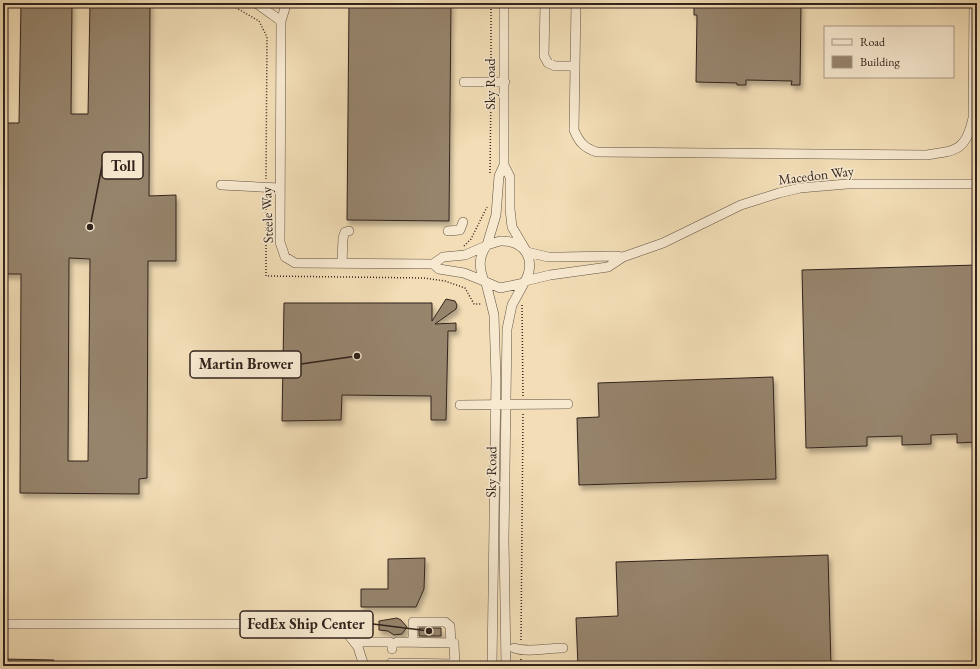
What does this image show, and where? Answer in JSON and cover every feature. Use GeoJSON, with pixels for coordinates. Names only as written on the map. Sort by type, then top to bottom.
{"type":"FeatureCollection","features":[{"type":"Feature","properties":{"kind":"street"},"geometry":{"type":"LineString","coordinates":[[256,3],[281,21]]}},
{"type":"Feature","properties":{"kind":"street","name":"Steele Way"},"geometry":{"type":"LineString","coordinates":[[285,3],[281,21],[280,185],[280,242],[285,257],[295,263],[433,264],[443,257],[464,255],[487,245]]}},
{"type":"Feature","properties":{"kind":"street","name":"Sky Road"},"geometry":{"type":"LineString","coordinates":[[487,245],[496,215],[499,176],[504,165],[504,3]]}},
{"type":"Feature","properties":{"kind":"street"},"geometry":{"type":"LineString","coordinates":[[544,3],[544,56],[548,63],[555,66],[575,66]]}},
{"type":"Feature","properties":{"kind":"street"},"geometry":{"type":"LineString","coordinates":[[576,3],[574,130],[583,145],[596,152],[926,155],[946,152],[958,148],[964,143],[969,132],[973,118],[974,3]]}},
{"type":"Feature","properties":{"kind":"street"},"geometry":{"type":"LineString","coordinates":[[464,82],[505,82]]}},
{"type":"Feature","properties":{"kind":"street","name":"Sky Road"},"geometry":{"type":"LineString","coordinates":[[504,165],[510,177],[510,209],[512,227],[526,251]]}},
{"type":"Feature","properties":{"kind":"street","name":"Macedon Way"},"geometry":{"type":"LineString","coordinates":[[524,282],[550,275],[608,267],[624,257],[663,244],[741,205],[800,188],[847,184],[977,184]]}},
{"type":"Feature","properties":{"kind":"street"},"geometry":{"type":"LineString","coordinates":[[221,185],[247,185],[253,188],[266,185],[280,185]]}},
{"type":"Feature","properties":{"kind":"street"},"geometry":{"type":"LineString","coordinates":[[448,231],[460,230],[463,222]]}},
{"type":"Feature","properties":{"kind":"street"},"geometry":{"type":"LineString","coordinates":[[342,263],[343,238],[345,232],[349,231]]}},
{"type":"Feature","properties":{"kind":"street"},"geometry":{"type":"LineString","coordinates":[[506,241],[526,251],[529,267],[524,282],[500,288],[485,282],[480,272],[480,260],[487,245],[506,241]]}},
{"type":"Feature","properties":{"kind":"street","name":"Macedon Way"},"geometry":{"type":"LineString","coordinates":[[526,251],[548,257],[624,257]]}},
{"type":"Feature","properties":{"kind":"street","name":"Steele Way"},"geometry":{"type":"LineString","coordinates":[[433,264],[439,269],[464,273],[485,282]]}},
{"type":"Feature","properties":{"kind":"street","name":"Sky Road"},"geometry":{"type":"LineString","coordinates":[[485,282],[492,304],[495,329],[496,406],[492,666]]}},
{"type":"Feature","properties":{"kind":"street","name":"Sky Road"},"geometry":{"type":"LineString","coordinates":[[506,666],[516,648],[504,540],[507,329],[512,305],[524,282]]}},
{"type":"Feature","properties":{"kind":"street"},"geometry":{"type":"LineString","coordinates":[[460,405],[496,406],[568,404]]}},
{"type":"Feature","properties":{"kind":"street"},"geometry":{"type":"LineString","coordinates":[[413,642],[413,622],[445,622],[450,626],[451,643]]}},
{"type":"Feature","properties":{"kind":"street"},"geometry":{"type":"LineString","coordinates":[[3,624],[340,624],[358,647],[364,666]]}},
{"type":"Feature","properties":{"kind":"street"},"geometry":{"type":"LineString","coordinates":[[354,642],[390,642],[392,647],[396,642],[451,643],[455,645],[455,665],[391,663]]}},
{"type":"Feature","properties":{"kind":"street"},"geometry":{"type":"LineString","coordinates":[[516,648],[533,650],[540,648],[563,648]]}},
{"type":"Feature","properties":{"kind":"path"},"geometry":{"type":"LineString","coordinates":[[228,3],[259,21],[267,37],[266,276],[424,278],[445,280],[463,288],[474,304],[492,304]]}},
{"type":"Feature","properties":{"kind":"path"},"geometry":{"type":"LineString","coordinates":[[490,179],[491,3]]}},
{"type":"Feature","properties":{"kind":"path"},"geometry":{"type":"LineString","coordinates":[[464,255],[464,244],[471,239],[487,206]]}},
{"type":"Feature","properties":{"kind":"path"},"geometry":{"type":"LineString","coordinates":[[463,288],[464,273]]}},
{"type":"Feature","properties":{"kind":"path"},"geometry":{"type":"LineString","coordinates":[[512,305],[523,305],[523,405],[516,648],[521,666]]}},
{"type":"Feature","properties":{"kind":"building"},"geometry":{"type":"Polygon","coordinates":[[[21,3],[72,3],[71,114],[88,114],[90,3],[150,3],[149,196],[176,195],[176,261],[148,261],[147,478],[139,479],[139,494],[20,493],[21,274],[3,274],[3,123],[19,123],[21,3]],[[69,258],[68,461],[88,461],[90,259],[69,258]]]}},
{"type":"Feature","properties":{"kind":"building"},"geometry":{"type":"Polygon","coordinates":[[[349,3],[451,3],[449,221],[347,220],[349,3]]]}},
{"type":"Feature","properties":{"kind":"building"},"geometry":{"type":"Polygon","coordinates":[[[694,3],[801,4],[800,85],[791,85],[792,81],[746,80],[746,85],[737,85],[737,83],[696,82],[697,15],[694,15],[694,3]]]}},
{"type":"Feature","properties":{"kind":"building"},"geometry":{"type":"Polygon","coordinates":[[[977,265],[977,442],[957,443],[957,434],[931,435],[931,444],[902,445],[902,436],[867,437],[867,446],[806,448],[802,270],[977,265]]]}},
{"type":"Feature","properties":{"kind":"building"},"geometry":{"type":"Polygon","coordinates":[[[446,299],[455,301],[457,305],[456,309],[435,324],[456,323],[456,331],[448,331],[446,420],[431,420],[431,396],[342,395],[341,420],[282,421],[284,303],[432,303],[432,321],[446,299]]]}},
{"type":"Feature","properties":{"kind":"building"},"geometry":{"type":"Polygon","coordinates":[[[773,377],[776,479],[579,485],[577,418],[599,417],[598,383],[773,377]]]}},
{"type":"Feature","properties":{"kind":"building"},"geometry":{"type":"Polygon","coordinates":[[[828,555],[831,666],[578,666],[576,618],[618,616],[616,562],[828,555]]]}},
{"type":"Feature","properties":{"kind":"building"},"geometry":{"type":"Polygon","coordinates":[[[425,558],[424,589],[416,607],[361,607],[361,589],[388,589],[388,559],[425,558]]]}},
{"type":"Feature","properties":{"kind":"building"},"geometry":{"type":"Polygon","coordinates":[[[397,618],[407,627],[402,634],[394,635],[388,631],[379,630],[379,621],[397,618]]]}},
{"type":"Feature","properties":{"kind":"building"},"geometry":{"type":"Polygon","coordinates":[[[419,628],[441,628],[441,636],[419,636],[419,628]]]}},
{"type":"Feature","properties":{"kind":"building"},"geometry":{"type":"Polygon","coordinates":[[[3,659],[54,660],[54,666],[3,666],[3,659]]]}},
{"type":"Feature","properties":{"kind":"place","name":"Toll"},"geometry":{"type":"Point","coordinates":[90,227]}},
{"type":"Feature","properties":{"kind":"place","name":"Martin Brower"},"geometry":{"type":"Point","coordinates":[357,356]}},
{"type":"Feature","properties":{"kind":"place","name":"FedEx Ship Center"},"geometry":{"type":"Point","coordinates":[429,631]}}]}
